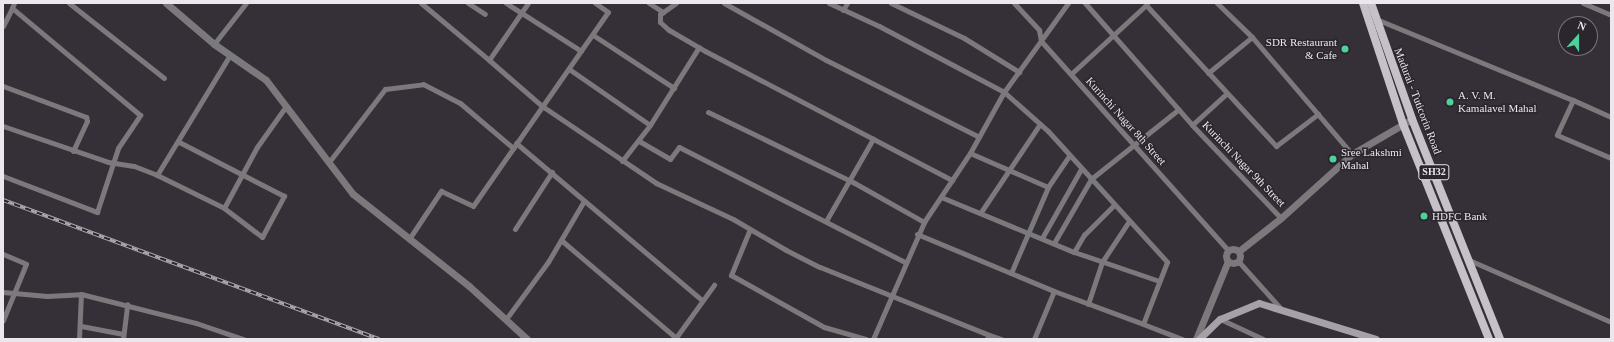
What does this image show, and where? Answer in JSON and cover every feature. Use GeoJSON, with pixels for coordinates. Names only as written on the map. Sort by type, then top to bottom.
{"type":"FeatureCollection","features":[{"type":"Feature","properties":{"kind":"main road","name":"Madurai - Tuticorin Road"},"geometry":{"type":"LineString","coordinates":[[1363,3],[1403,124],[1489,339]]}},
{"type":"Feature","properties":{"kind":"main road","name":"Madurai - Tuticorin Road"},"geometry":{"type":"LineString","coordinates":[[1371,3],[1412,119],[1500,339]]}},
{"type":"Feature","properties":{"kind":"main road"},"geometry":{"type":"LineString","coordinates":[[1198,339],[1220,319],[1259,304],[1373,339]]}},
{"type":"Feature","properties":{"kind":"street"},"geometry":{"type":"LineString","coordinates":[[69,3],[164,78]]}},
{"type":"Feature","properties":{"kind":"street"},"geometry":{"type":"LineString","coordinates":[[166,3],[214,44],[266,80],[353,194],[469,286],[527,339]]}},
{"type":"Feature","properties":{"kind":"street"},"geometry":{"type":"LineString","coordinates":[[214,44],[246,3]]}},
{"type":"Feature","properties":{"kind":"street"},"geometry":{"type":"LineString","coordinates":[[421,3],[542,106],[656,183],[750,229],[820,267],[890,294],[988,337],[1001,339]]}},
{"type":"Feature","properties":{"kind":"street"},"geometry":{"type":"LineString","coordinates":[[468,3],[485,14]]}},
{"type":"Feature","properties":{"kind":"street"},"geometry":{"type":"LineString","coordinates":[[506,3],[581,51]]}},
{"type":"Feature","properties":{"kind":"street"},"geometry":{"type":"LineString","coordinates":[[489,60],[528,3]]}},
{"type":"Feature","properties":{"kind":"street"},"geometry":{"type":"LineString","coordinates":[[409,238],[441,191],[473,206],[608,12],[595,3]]}},
{"type":"Feature","properties":{"kind":"street"},"geometry":{"type":"LineString","coordinates":[[650,3],[663,12]]}},
{"type":"Feature","properties":{"kind":"street"},"geometry":{"type":"LineString","coordinates":[[676,3],[663,12],[660,22],[699,47],[952,180]]}},
{"type":"Feature","properties":{"kind":"street"},"geometry":{"type":"LineString","coordinates":[[724,3],[826,60],[979,137]]}},
{"type":"Feature","properties":{"kind":"street"},"geometry":{"type":"LineString","coordinates":[[829,3],[879,26],[1004,92],[1040,124],[1167,262],[1143,324]]}},
{"type":"Feature","properties":{"kind":"street"},"geometry":{"type":"LineString","coordinates":[[843,10],[847,3]]}},
{"type":"Feature","properties":{"kind":"street"},"geometry":{"type":"LineString","coordinates":[[891,3],[964,38],[1019,72]]}},
{"type":"Feature","properties":{"kind":"street","name":"Kurinchi Nagar 8th Street"},"geometry":{"type":"LineString","coordinates":[[1014,3],[1039,30],[1041,41],[1228,250]]}},
{"type":"Feature","properties":{"kind":"street"},"geometry":{"type":"LineString","coordinates":[[873,339],[890,294],[917,234],[970,154],[1004,92],[1068,3]]}},
{"type":"Feature","properties":{"kind":"street","name":"Kurinchi Nagar 9th Street"},"geometry":{"type":"LineString","coordinates":[[1085,3],[1192,125],[1281,218]]}},
{"type":"Feature","properties":{"kind":"street"},"geometry":{"type":"LineString","coordinates":[[1217,3],[1252,37],[1352,154]]}},
{"type":"Feature","properties":{"kind":"street"},"geometry":{"type":"LineString","coordinates":[[1583,3],[1611,15]]}},
{"type":"Feature","properties":{"kind":"street"},"geometry":{"type":"LineString","coordinates":[[1071,74],[1147,4],[1208,73],[1276,146],[1318,114]]}},
{"type":"Feature","properties":{"kind":"street"},"geometry":{"type":"LineString","coordinates":[[3,26],[13,6],[140,115],[112,163],[97,212],[3,176]]}},
{"type":"Feature","properties":{"kind":"street"},"geometry":{"type":"LineString","coordinates":[[1376,19],[1611,117]]}},
{"type":"Feature","properties":{"kind":"street"},"geometry":{"type":"LineString","coordinates":[[592,36],[674,88]]}},
{"type":"Feature","properties":{"kind":"street"},"geometry":{"type":"LineString","coordinates":[[1208,73],[1252,37]]}},
{"type":"Feature","properties":{"kind":"street"},"geometry":{"type":"LineString","coordinates":[[622,161],[639,141],[699,47]]}},
{"type":"Feature","properties":{"kind":"street"},"geometry":{"type":"LineString","coordinates":[[157,175],[179,142],[230,55]]}},
{"type":"Feature","properties":{"kind":"street"},"geometry":{"type":"LineString","coordinates":[[569,69],[650,124]]}},
{"type":"Feature","properties":{"kind":"street"},"geometry":{"type":"LineString","coordinates":[[329,162],[386,89],[423,84],[460,103],[513,148]]}},
{"type":"Feature","properties":{"kind":"street"},"geometry":{"type":"LineString","coordinates":[[3,86],[86,117],[87,121],[73,151]]}},
{"type":"Feature","properties":{"kind":"street"},"geometry":{"type":"LineString","coordinates":[[1192,125],[1227,93]]}},
{"type":"Feature","properties":{"kind":"street"},"geometry":{"type":"LineString","coordinates":[[1573,100],[1557,135],[1611,158]]}},
{"type":"Feature","properties":{"kind":"street"},"geometry":{"type":"LineString","coordinates":[[224,208],[257,147],[286,106]]}},
{"type":"Feature","properties":{"kind":"street"},"geometry":{"type":"LineString","coordinates":[[1054,243],[1074,205],[1091,180],[1179,109]]}},
{"type":"Feature","properties":{"kind":"street"},"geometry":{"type":"LineString","coordinates":[[708,112],[851,181],[924,222]]}},
{"type":"Feature","properties":{"kind":"street"},"geometry":{"type":"LineString","coordinates":[[1239,251],[1281,218],[1352,154],[1412,119]]}},
{"type":"Feature","properties":{"kind":"street"},"geometry":{"type":"LineString","coordinates":[[981,212],[1008,169],[1040,124]]}},
{"type":"Feature","properties":{"kind":"street"},"geometry":{"type":"LineString","coordinates":[[3,126],[73,151],[112,163],[134,166],[157,175],[224,208],[262,237],[284,196],[243,173],[179,142]]}},
{"type":"Feature","properties":{"kind":"street"},"geometry":{"type":"LineString","coordinates":[[826,222],[851,181],[873,139]]}},
{"type":"Feature","properties":{"kind":"street"},"geometry":{"type":"LineString","coordinates":[[639,141],[670,159],[679,147],[905,262]]}},
{"type":"Feature","properties":{"kind":"street"},"geometry":{"type":"LineString","coordinates":[[516,143],[702,300]]}},
{"type":"Feature","properties":{"kind":"street"},"geometry":{"type":"LineString","coordinates":[[970,154],[1048,187]]}},
{"type":"Feature","properties":{"kind":"street"},"geometry":{"type":"LineString","coordinates":[[1011,273],[1048,187],[1070,156]]}},
{"type":"Feature","properties":{"kind":"street"},"geometry":{"type":"LineString","coordinates":[[1042,238],[1082,169]]}},
{"type":"Feature","properties":{"kind":"street"},"geometry":{"type":"LineString","coordinates":[[515,229],[552,172]]}},
{"type":"Feature","properties":{"kind":"street"},"geometry":{"type":"LineString","coordinates":[[941,197],[981,212],[1074,252],[1159,281]]}},
{"type":"Feature","properties":{"kind":"street"},"geometry":{"type":"LineString","coordinates":[[506,319],[548,262],[584,201]]}},
{"type":"Feature","properties":{"kind":"street"},"geometry":{"type":"LineString","coordinates":[[1074,252],[1084,235],[1114,205]]}},
{"type":"Feature","properties":{"kind":"street"},"geometry":{"type":"LineString","coordinates":[[1088,304],[1102,262],[1129,221]]}},
{"type":"Feature","properties":{"kind":"street"},"geometry":{"type":"LineString","coordinates":[[750,229],[731,275],[824,327],[866,339]]}},
{"type":"Feature","properties":{"kind":"street"},"geometry":{"type":"LineString","coordinates":[[917,234],[1054,291],[1182,339]]}},
{"type":"Feature","properties":{"kind":"street"},"geometry":{"type":"LineString","coordinates":[[561,240],[675,338],[714,284]]}},
{"type":"Feature","properties":{"kind":"street"},"geometry":{"type":"LineString","coordinates":[[1198,339],[1228,261],[1226,256],[1228,250],[1234,248],[1239,251],[1241,256],[1239,262]]}},
{"type":"Feature","properties":{"kind":"street"},"geometry":{"type":"LineString","coordinates":[[3,254],[26,264],[3,320]]}},
{"type":"Feature","properties":{"kind":"street"},"geometry":{"type":"LineString","coordinates":[[1469,260],[1611,322]]}},
{"type":"Feature","properties":{"kind":"street"},"geometry":{"type":"LineString","coordinates":[[1228,261],[1233,264],[1239,262]]}},
{"type":"Feature","properties":{"kind":"street"},"geometry":{"type":"LineString","coordinates":[[1239,262],[1282,310]]}},
{"type":"Feature","properties":{"kind":"street"},"geometry":{"type":"LineString","coordinates":[[1034,339],[1054,291]]}},
{"type":"Feature","properties":{"kind":"street"},"geometry":{"type":"LineString","coordinates":[[3,292],[47,296],[81,294],[127,304],[243,339]]}},
{"type":"Feature","properties":{"kind":"street"},"geometry":{"type":"LineString","coordinates":[[79,339],[81,326],[81,294]]}},
{"type":"Feature","properties":{"kind":"street"},"geometry":{"type":"LineString","coordinates":[[81,326],[123,336],[127,304]]}},
{"type":"Feature","properties":{"kind":"street"},"geometry":{"type":"LineString","coordinates":[[1220,319],[1263,339]]}},
{"type":"Feature","properties":{"kind":"railway"},"geometry":{"type":"LineString","coordinates":[[3,200],[379,339]]}},
{"type":"Feature","properties":{"kind":"place","name":"SDR Restaurant & Cafe"},"geometry":{"type":"Point","coordinates":[1345,49]}},
{"type":"Feature","properties":{"kind":"place","name":"A. V. M. Kamalavel Mahal"},"geometry":{"type":"Point","coordinates":[1450,102]}},
{"type":"Feature","properties":{"kind":"place","name":"Sree Lakshmi Mahal"},"geometry":{"type":"Point","coordinates":[1333,159]}},
{"type":"Feature","properties":{"kind":"place","name":"HDFC Bank"},"geometry":{"type":"Point","coordinates":[1424,216]}}]}
